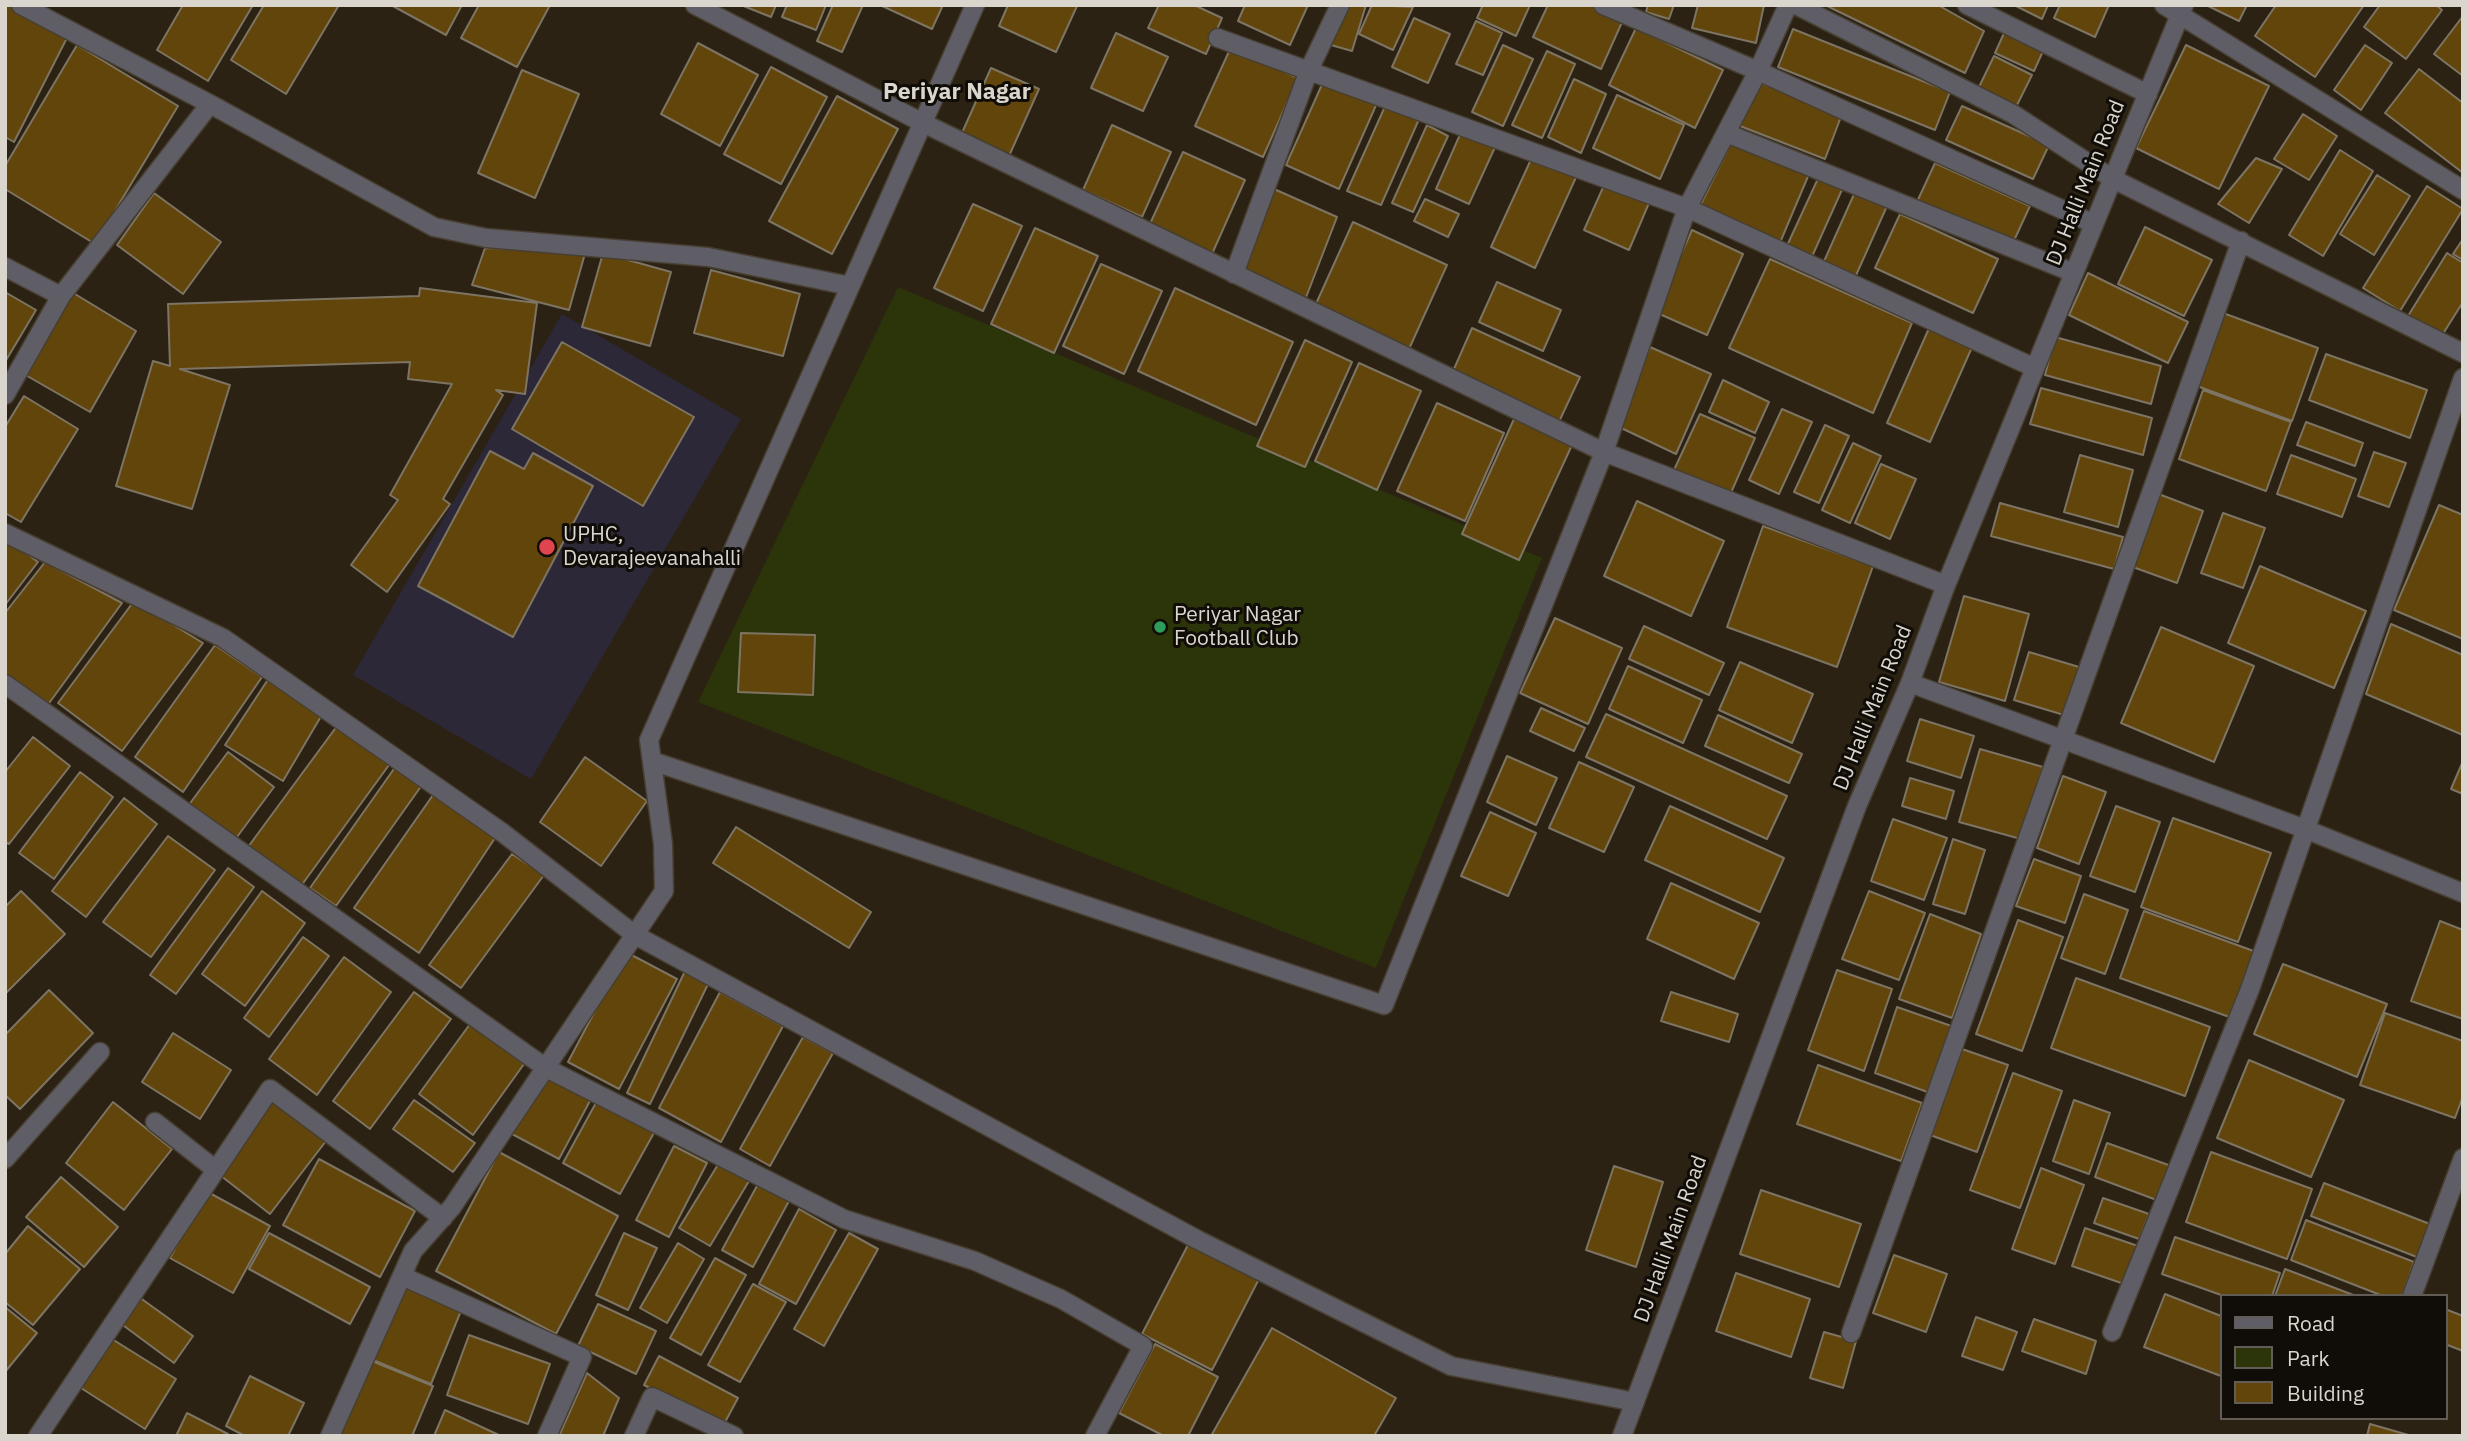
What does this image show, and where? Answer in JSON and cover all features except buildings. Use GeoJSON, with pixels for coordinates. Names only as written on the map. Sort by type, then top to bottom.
{"type":"FeatureCollection","features":[{"type":"Feature","properties":{"kind":"street"},"geometry":{"type":"LineString","coordinates":[[21,5],[210,104],[434,227],[486,238],[708,257],[850,286]]}},
{"type":"Feature","properties":{"kind":"street"},"geometry":{"type":"LineString","coordinates":[[695,5],[923,123],[1604,452],[1945,585]]}},
{"type":"Feature","properties":{"kind":"street"},"geometry":{"type":"LineString","coordinates":[[330,1436],[413,1251],[443,1218],[664,891],[663,844],[649,740],[975,5]]}},
{"type":"Feature","properties":{"kind":"street"},"geometry":{"type":"LineString","coordinates":[[1234,274],[1308,70],[1340,5]]}},
{"type":"Feature","properties":{"kind":"street"},"geometry":{"type":"LineString","coordinates":[[1603,5],[1758,71],[2094,225]]}},
{"type":"Feature","properties":{"kind":"street"},"geometry":{"type":"LineString","coordinates":[[652,761],[1384,1005],[1604,452],[1687,208],[1758,71],[1788,5]]}},
{"type":"Feature","properties":{"kind":"street"},"geometry":{"type":"LineString","coordinates":[[1796,5],[2013,114],[2113,179],[2463,353]]}},
{"type":"Feature","properties":{"kind":"street"},"geometry":{"type":"LineString","coordinates":[[1968,5],[2148,94]]}},
{"type":"Feature","properties":{"kind":"street"},"geometry":{"type":"LineString","coordinates":[[2164,5],[2182,9],[2463,190]]}},
{"type":"Feature","properties":{"kind":"street","name":"DJ Halli Main Road"},"geometry":{"type":"LineString","coordinates":[[1622,1436],[1857,806],[1910,683],[1945,585],[2182,9]]}},
{"type":"Feature","properties":{"kind":"street"},"geometry":{"type":"LineString","coordinates":[[1218,38],[1687,208],[2035,368]]}},
{"type":"Feature","properties":{"kind":"street"},"geometry":{"type":"LineString","coordinates":[[5,396],[61,296],[210,104]]}},
{"type":"Feature","properties":{"kind":"street"},"geometry":{"type":"LineString","coordinates":[[1726,134],[2074,273]]}},
{"type":"Feature","properties":{"kind":"street"},"geometry":{"type":"LineString","coordinates":[[1851,1333],[2241,241]]}},
{"type":"Feature","properties":{"kind":"street"},"geometry":{"type":"LineString","coordinates":[[5,267],[61,296]]}},
{"type":"Feature","properties":{"kind":"street"},"geometry":{"type":"LineString","coordinates":[[2112,1332],[2250,989],[2463,379]]}},
{"type":"Feature","properties":{"kind":"street"},"geometry":{"type":"LineString","coordinates":[[5,533],[223,638],[503,834],[635,935],[1198,1240],[1451,1366],[1635,1402]]}},
{"type":"Feature","properties":{"kind":"street"},"geometry":{"type":"LineString","coordinates":[[1910,683],[2305,830],[2463,893]]}},
{"type":"Feature","properties":{"kind":"street"},"geometry":{"type":"LineString","coordinates":[[5,684],[546,1068],[844,1219],[975,1261],[1061,1299],[1143,1346],[1095,1436]]}},
{"type":"Feature","properties":{"kind":"street"},"geometry":{"type":"LineString","coordinates":[[5,1159],[100,1052]]}},
{"type":"Feature","properties":{"kind":"street"},"geometry":{"type":"LineString","coordinates":[[38,1436],[270,1089],[443,1218]]}},
{"type":"Feature","properties":{"kind":"street"},"geometry":{"type":"LineString","coordinates":[[155,1122],[216,1170]]}},
{"type":"Feature","properties":{"kind":"street"},"geometry":{"type":"LineString","coordinates":[[2413,1294],[2463,1158]]}},
{"type":"Feature","properties":{"kind":"street"},"geometry":{"type":"LineString","coordinates":[[402,1276],[582,1357],[547,1436]]}},
{"type":"Feature","properties":{"kind":"street"},"geometry":{"type":"LineString","coordinates":[[634,1436],[652,1397],[734,1436]]}},
{"type":"Feature","properties":{"kind":"shaded area","name":"UPHC, Devarajeevanahalli"},"geometry":{"type":"Polygon","coordinates":[[[562,314],[741,419],[531,779],[353,675],[562,314]]]}},
{"type":"Feature","properties":{"kind":"green space","name":"Periyar Nagar Football Club"},"geometry":{"type":"Polygon","coordinates":[[[898,287],[1542,558],[1376,968],[698,702],[898,287]]]}},
{"type":"Feature","properties":{"kind":"place","name":"UPHC, Devarajeevanahalli"},"geometry":{"type":"Point","coordinates":[547,547]}},
{"type":"Feature","properties":{"kind":"place","name":"Periyar Nagar Football Club"},"geometry":{"type":"Point","coordinates":[1160,627]}},
{"type":"Feature","properties":{"kind":"district","name":"Periyar Nagar"},"geometry":{"type":"Point","coordinates":[957,92]}}]}
